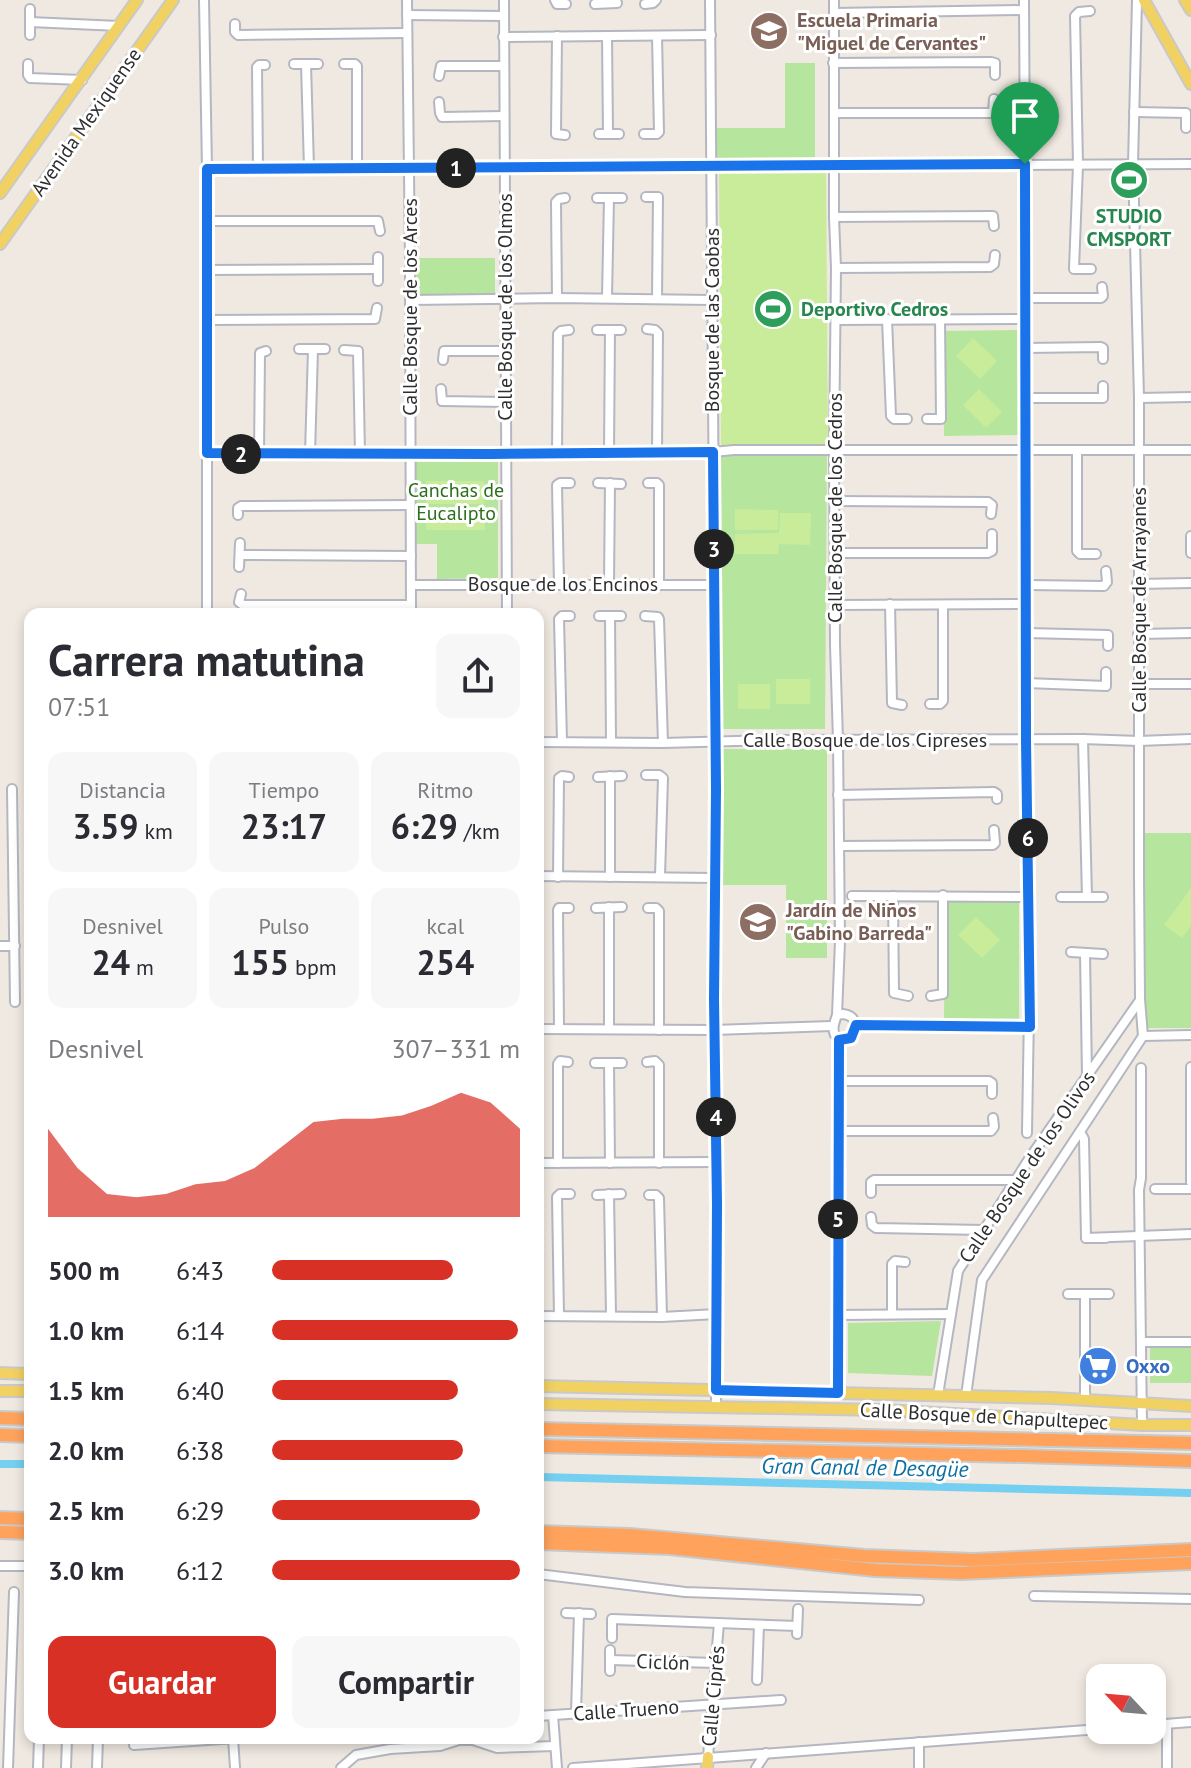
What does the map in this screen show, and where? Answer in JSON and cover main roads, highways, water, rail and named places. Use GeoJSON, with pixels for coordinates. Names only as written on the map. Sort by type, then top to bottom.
{"type":"FeatureCollection","features":[{"type":"Feature","properties":{"kind":"highway"},"geometry":{"type":"LineString","coordinates":[[0,1418],[24,1419]]}},
{"type":"Feature","properties":{"kind":"highway"},"geometry":{"type":"LineString","coordinates":[[544,1429],[1191,1443]]}},
{"type":"Feature","properties":{"kind":"highway"},"geometry":{"type":"LineString","coordinates":[[0,1435],[24,1436]]}},
{"type":"Feature","properties":{"kind":"highway"},"geometry":{"type":"LineString","coordinates":[[544,1446],[1191,1461]]}},
{"type":"Feature","properties":{"kind":"highway"},"geometry":{"type":"LineString","coordinates":[[0,1518],[24,1519]]}},
{"type":"Feature","properties":{"kind":"highway"},"geometry":{"type":"LineString","coordinates":[[0,1532],[24,1533]]}},
{"type":"Feature","properties":{"kind":"highway"},"geometry":{"type":"LineString","coordinates":[[544,1532],[630,1535],[864,1556],[957,1560],[1191,1550]]}},
{"type":"Feature","properties":{"kind":"highway"},"geometry":{"type":"LineString","coordinates":[[544,1543],[670,1548],[875,1570],[961,1573],[1191,1563]]}},
{"type":"Feature","properties":{"kind":"main road","name":"Avenida Mexiquense"},"geometry":{"type":"LineString","coordinates":[[0,193],[82,80],[130,5],[137,0]]}},
{"type":"Feature","properties":{"kind":"main road","name":"Avenida Mexiquense"},"geometry":{"type":"LineString","coordinates":[[0,244],[7,228],[173,0]]}},
{"type":"Feature","properties":{"kind":"main road"},"geometry":{"type":"LineString","coordinates":[[1144,0],[1191,84]]}},
{"type":"Feature","properties":{"kind":"main road"},"geometry":{"type":"LineString","coordinates":[[1185,0],[1191,10]]}},
{"type":"Feature","properties":{"kind":"main road"},"geometry":{"type":"LineString","coordinates":[[0,1373],[24,1374]]}},
{"type":"Feature","properties":{"kind":"main road","name":"Calle Bosque de Chapultepec"},"geometry":{"type":"LineString","coordinates":[[544,1386],[1085,1399],[1191,1406]]}},
{"type":"Feature","properties":{"kind":"main road"},"geometry":{"type":"LineString","coordinates":[[0,1391],[24,1391]]}},
{"type":"Feature","properties":{"kind":"main road","name":"Calle Bosque de Chapultepec"},"geometry":{"type":"LineString","coordinates":[[544,1404],[885,1410],[1191,1425]]}},
{"type":"Feature","properties":{"kind":"waterway","name":"Gran Canal de Desagüe"},"geometry":{"type":"LineString","coordinates":[[0,1464],[24,1464]]}},
{"type":"Feature","properties":{"kind":"waterway","name":"Gran Canal de Desagüe"},"geometry":{"type":"LineString","coordinates":[[544,1477],[1191,1493]]}},
{"type":"Feature","properties":{"kind":"place","name":"Escuela Primaria \"Miguel de Cervantes\""},"geometry":{"type":"Point","coordinates":[769,31]}},
{"type":"Feature","properties":{"kind":"place","name":"STUDIO CMSPORT"},"geometry":{"type":"Point","coordinates":[1129,180]}},
{"type":"Feature","properties":{"kind":"place","name":"Deportivo Cedros"},"geometry":{"type":"Point","coordinates":[773,309]}},
{"type":"Feature","properties":{"kind":"place","name":"Jardín de Niños \"Gabino Barreda\""},"geometry":{"type":"Point","coordinates":[758,922]}},
{"type":"Feature","properties":{"kind":"place","name":"Oxxo"},"geometry":{"type":"Point","coordinates":[1098,1366]}},
{"type":"Feature","properties":{"kind":"park label","name":"Canchas de Eucalipto"},"geometry":{"type":"Point","coordinates":[456,502]}}]}
